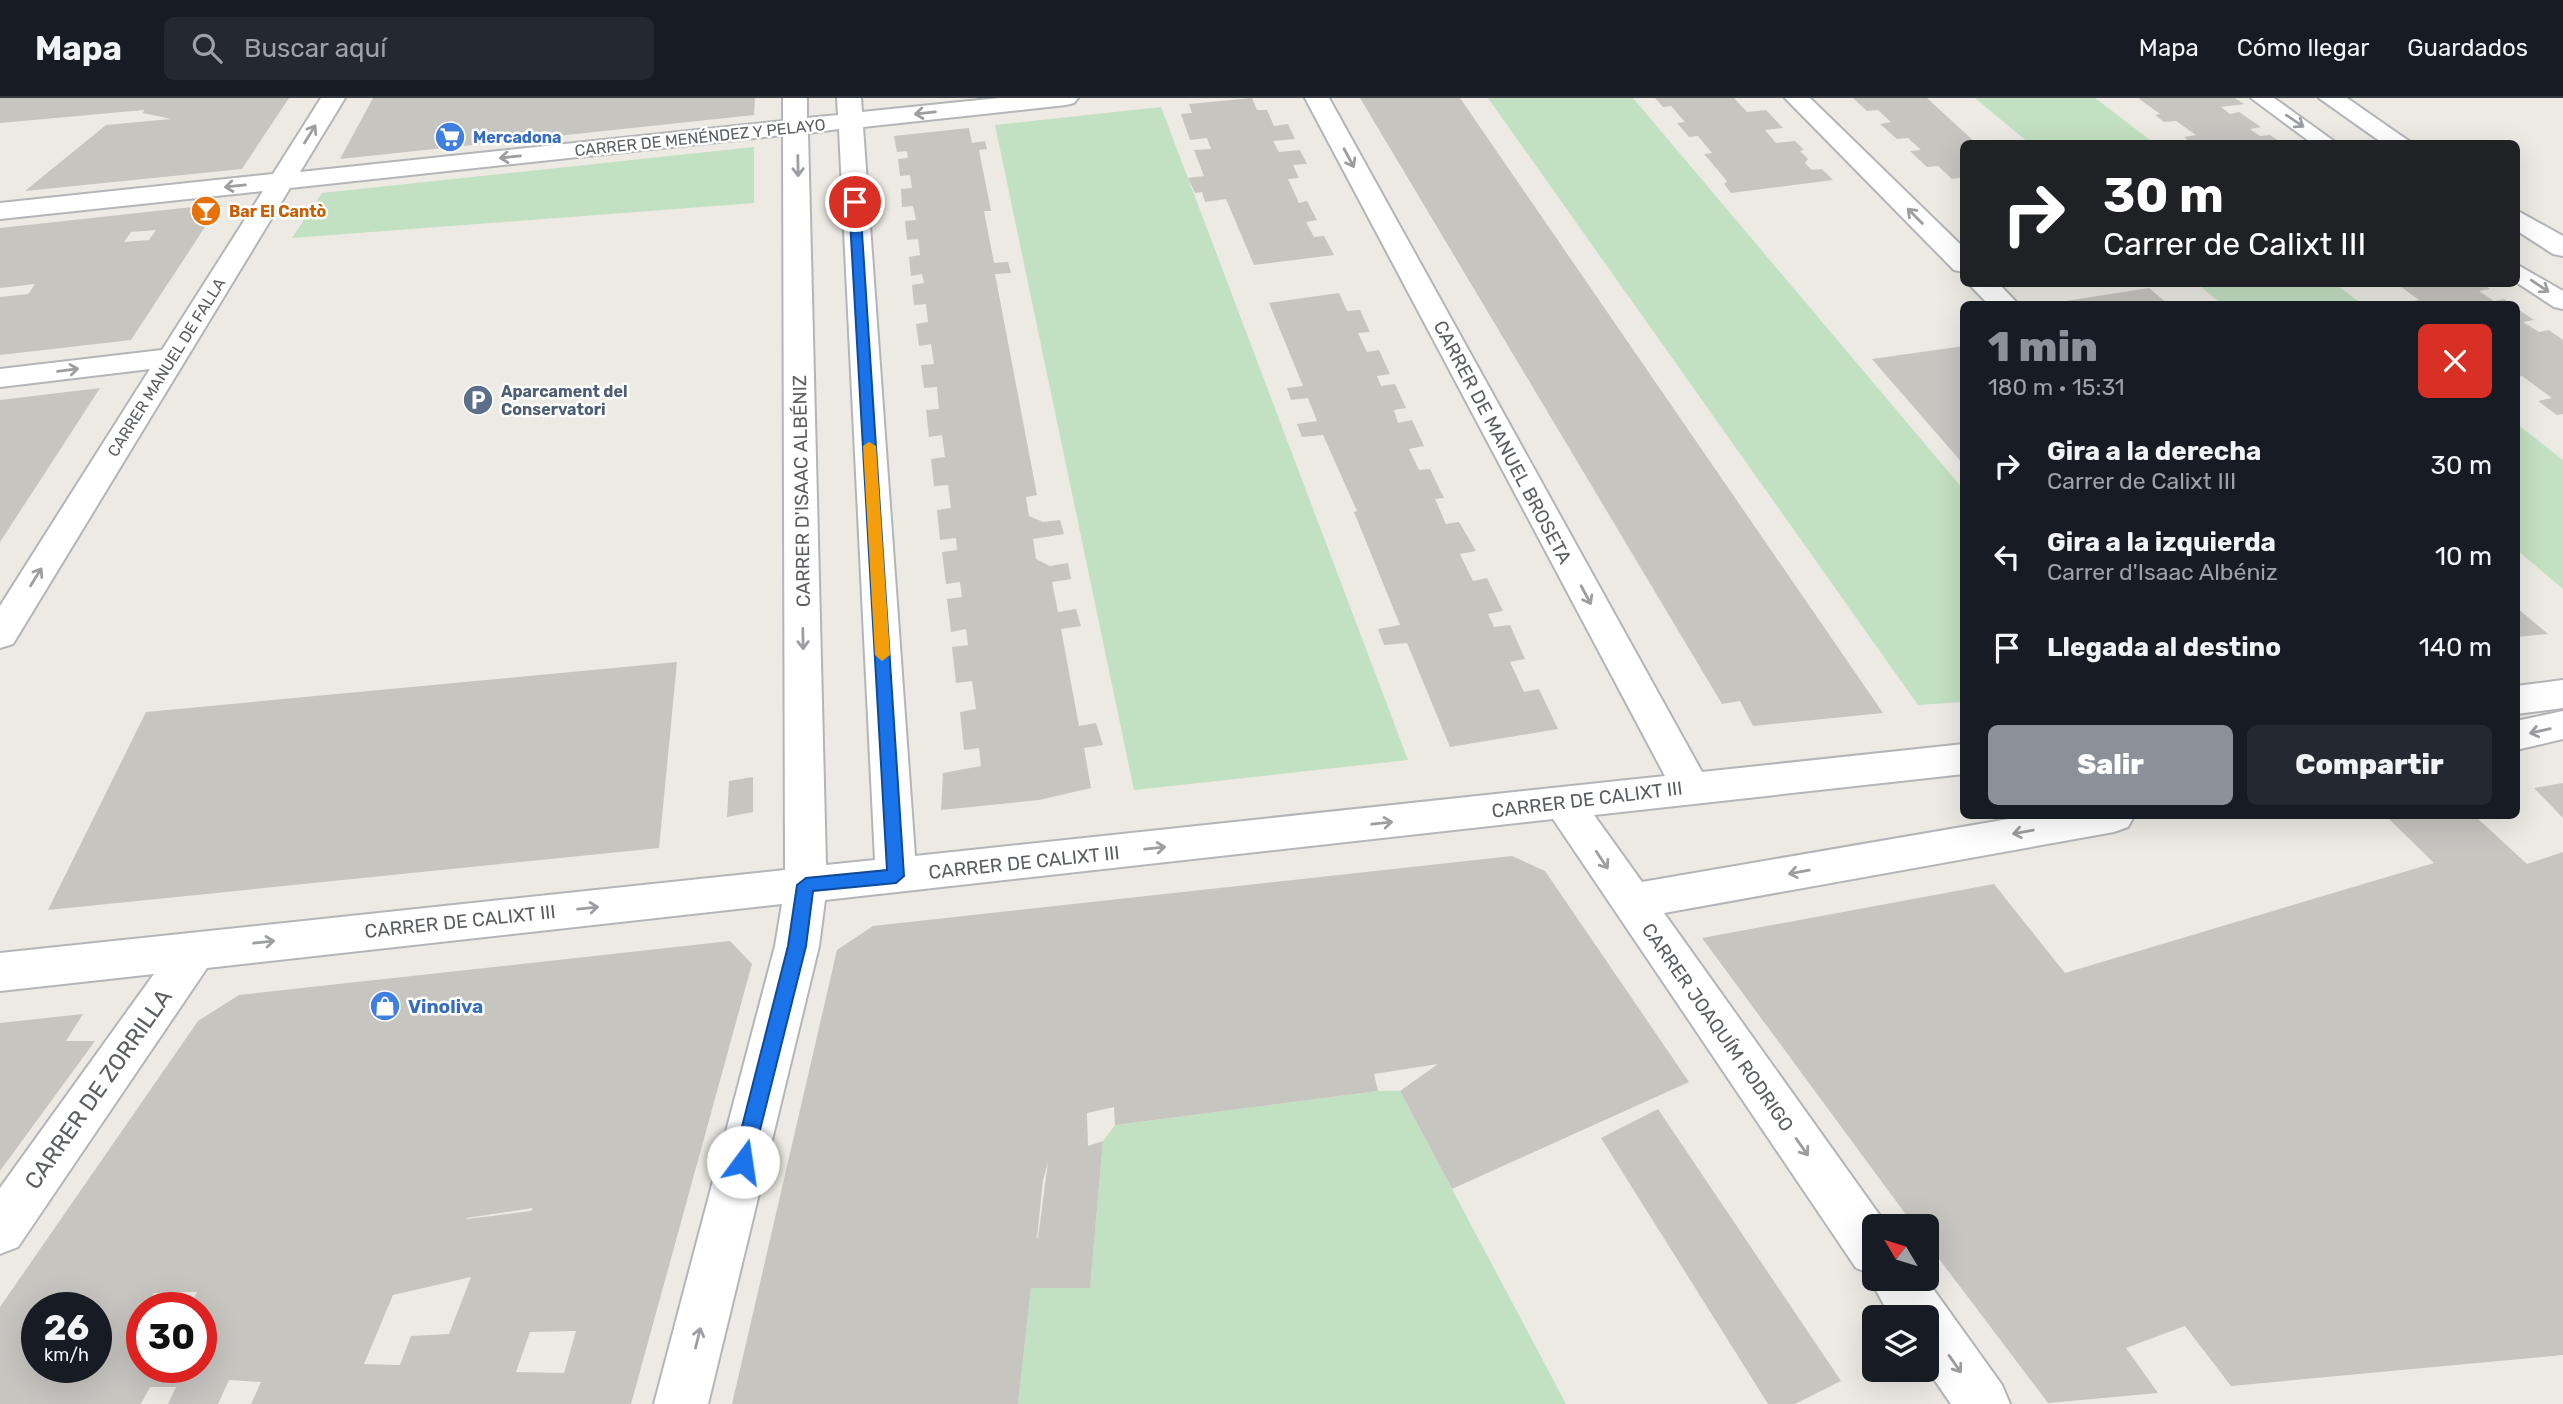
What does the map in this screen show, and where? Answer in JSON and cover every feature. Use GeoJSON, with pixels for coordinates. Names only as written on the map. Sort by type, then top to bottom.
{"type":"FeatureCollection","features":[{"type":"Feature","properties":{"kind":"street","name":"CARRER MANUEL DE FALLA"},"geometry":{"type":"LineString","coordinates":[[0,635],[333,98]]}},
{"type":"Feature","properties":{"kind":"street","name":"CARRER DE MENÉNDEZ Y PELAYO"},"geometry":{"type":"LineString","coordinates":[[0,211],[281,181],[796,112],[1066,98]]}},
{"type":"Feature","properties":{"kind":"street","name":"CARRER DE MANUEL BROSETA"},"geometry":{"type":"LineString","coordinates":[[1317,98],[1690,786]]}},
{"type":"Feature","properties":{"kind":"street"},"geometry":{"type":"LineString","coordinates":[[1797,98],[1960,260]]}},
{"type":"Feature","properties":{"kind":"street"},"geometry":{"type":"LineString","coordinates":[[2331,98],[2395,140]]}},
{"type":"Feature","properties":{"kind":"street"},"geometry":{"type":"LineString","coordinates":[[849,109],[896,876]]}},
{"type":"Feature","properties":{"kind":"street","name":"CARRER D'ISAAC ALBÉNIZ"},"geometry":{"type":"LineString","coordinates":[[681,1404],[797,946],[806,885],[796,112]]}},
{"type":"Feature","properties":{"kind":"street"},"geometry":{"type":"LineString","coordinates":[[2520,221],[2563,248]]}},
{"type":"Feature","properties":{"kind":"street"},"geometry":{"type":"LineString","coordinates":[[1986,287],[2001,301]]}},
{"type":"Feature","properties":{"kind":"street"},"geometry":{"type":"LineString","coordinates":[[0,378],[171,358]]}},
{"type":"Feature","properties":{"kind":"street"},"geometry":{"type":"LineString","coordinates":[[2520,699],[2563,694]]}},
{"type":"Feature","properties":{"kind":"street"},"geometry":{"type":"LineString","coordinates":[[2520,735],[2563,725]]}},
{"type":"Feature","properties":{"kind":"street","name":"CARRER DE CALIXT III"},"geometry":{"type":"LineString","coordinates":[[0,972],[1564,803],[1690,786],[1960,759]]}},
{"type":"Feature","properties":{"kind":"street","name":"CARRER JOAQUÍM RODRIGO"},"geometry":{"type":"LineString","coordinates":[[1564,803],[1630,902],[1862,1233]]}},
{"type":"Feature","properties":{"kind":"street"},"geometry":{"type":"LineString","coordinates":[[1630,902],[2097,819]]}},
{"type":"Feature","properties":{"kind":"street","name":"CARRER DE ZORRILLA"},"geometry":{"type":"LineString","coordinates":[[0,1230],[197,949]]}},
{"type":"Feature","properties":{"kind":"street"},"geometry":{"type":"LineString","coordinates":[[1939,1341],[1983,1404]]}},
{"type":"Feature","properties":{"kind":"lane"},"geometry":{"type":"LineString","coordinates":[[2261,98],[2322,140]]}},
{"type":"Feature","properties":{"kind":"lane"},"geometry":{"type":"LineString","coordinates":[[2520,274],[2563,302]]}},
{"type":"Feature","properties":{"kind":"green space"},"geometry":{"type":"Polygon","coordinates":[[[1488,98],[1633,98],[1960,485],[1960,702],[1918,705],[1488,98]]]}},
{"type":"Feature","properties":{"kind":"green space"},"geometry":{"type":"Polygon","coordinates":[[[1975,98],[2095,98],[2150,140],[2025,140],[1975,98]]]}},
{"type":"Feature","properties":{"kind":"green space"},"geometry":{"type":"Polygon","coordinates":[[[1161,107],[1408,760],[1134,790],[995,125],[1161,107]]]}},
{"type":"Feature","properties":{"kind":"green space"},"geometry":{"type":"Polygon","coordinates":[[[754,147],[754,203],[292,238],[322,193],[754,147]]]}},
{"type":"Feature","properties":{"kind":"green space"},"geometry":{"type":"Polygon","coordinates":[[[2201,287],[2339,287],[2358,301],[2218,301],[2201,287]]]}},
{"type":"Feature","properties":{"kind":"green space"},"geometry":{"type":"Polygon","coordinates":[[[2520,426],[2563,460],[2563,589],[2520,553],[2520,426]]]}},
{"type":"Feature","properties":{"kind":"green space"},"geometry":{"type":"Polygon","coordinates":[[[1378,1091],[1400,1091],[1566,1404],[1018,1404],[1031,1288],[1090,1288],[1103,1141],[1115,1125],[1378,1091]]]}},
{"type":"Feature","properties":{"kind":"building"},"geometry":{"type":"Polygon","coordinates":[[[0,98],[289,98],[242,169],[25,191],[106,125],[171,119],[143,113],[144,110],[0,123],[0,98]]]}},
{"type":"Feature","properties":{"kind":"building","name":"Mercadona"},"geometry":{"type":"Polygon","coordinates":[[[373,98],[755,98],[754,115],[340,159],[373,98]]]}},
{"type":"Feature","properties":{"kind":"building"},"geometry":{"type":"Polygon","coordinates":[[[1252,98],[1257,110],[1267,110],[1274,126],[1288,124],[1295,139],[1273,141],[1279,152],[1300,150],[1307,164],[1293,165],[1299,178],[1288,179],[1299,203],[1307,201],[1317,220],[1306,222],[1314,237],[1324,236],[1334,255],[1254,265],[1226,199],[1205,202],[1202,192],[1195,193],[1188,178],[1204,176],[1194,150],[1211,149],[1207,138],[1190,140],[1181,114],[1192,113],[1189,104],[1252,98]]]}},
{"type":"Feature","properties":{"kind":"building"},"geometry":{"type":"Polygon","coordinates":[[[1360,98],[1460,98],[1883,713],[1753,726],[1740,701],[1722,704],[1360,98]]]}},
{"type":"Feature","properties":{"kind":"building"},"geometry":{"type":"Polygon","coordinates":[[[1655,98],[1734,98],[1747,112],[1766,110],[1783,128],[1765,130],[1776,143],[1795,141],[1804,150],[1800,151],[1808,159],[1805,163],[1812,170],[1822,169],[1833,180],[1731,193],[1724,184],[1727,181],[1704,154],[1712,153],[1698,136],[1689,137],[1677,123],[1685,122],[1671,106],[1663,107],[1655,98]]]}},
{"type":"Feature","properties":{"kind":"building"},"geometry":{"type":"Polygon","coordinates":[[[1853,98],[1927,98],[1973,140],[1960,140],[1960,178],[1952,179],[1938,166],[1927,167],[1910,151],[1921,150],[1908,138],[1897,139],[1880,124],[1891,122],[1878,110],[1867,111],[1853,98]]]}},
{"type":"Feature","properties":{"kind":"building"},"geometry":{"type":"Polygon","coordinates":[[[2138,98],[2235,98],[2244,104],[2221,107],[2230,114],[2239,112],[2261,127],[2250,129],[2260,136],[2270,135],[2277,140],[2188,140],[2184,137],[2196,135],[2176,121],[2164,122],[2155,115],[2160,114],[2138,98]]]}},
{"type":"Feature","properties":{"kind":"building"},"geometry":{"type":"Polygon","coordinates":[[[969,128],[972,143],[985,141],[987,149],[979,150],[991,211],[984,211],[994,263],[1008,262],[1011,273],[995,274],[1037,495],[1026,497],[1029,516],[1043,522],[1060,520],[1064,534],[1033,539],[1036,559],[1050,566],[1068,563],[1071,579],[1052,582],[1058,612],[1076,609],[1081,626],[1061,629],[1079,726],[1096,723],[1103,745],[1084,748],[1091,788],[1039,800],[941,810],[943,773],[981,766],[979,748],[964,750],[960,712],[976,709],[972,681],[956,683],[952,647],[968,645],[966,629],[951,632],[947,599],[962,597],[960,582],[946,584],[942,552],[957,550],[956,538],[940,540],[937,510],[951,508],[948,485],[934,486],[931,459],[945,457],[942,435],[929,437],[926,410],[939,409],[937,387],[924,388],[921,365],[934,364],[931,344],[919,346],[916,324],[928,322],[926,304],[914,305],[912,285],[924,283],[922,274],[911,276],[909,257],[920,255],[918,239],[907,240],[905,221],[916,220],[913,206],[902,207],[901,189],[912,188],[910,175],[900,176],[898,159],[908,158],[907,151],[897,152],[894,136],[969,128]]]}},
{"type":"Feature","properties":{"kind":"building"},"geometry":{"type":"Polygon","coordinates":[[[220,204],[131,340],[0,355],[0,297],[28,294],[35,284],[0,288],[0,228],[220,204]],[[156,230],[131,232],[124,242],[149,240],[156,230]]]}},
{"type":"Feature","properties":{"kind":"building"},"geometry":{"type":"Polygon","coordinates":[[[2401,287],[2487,287],[2490,289],[2479,291],[2494,301],[2412,301],[2419,300],[2401,287]]]}},
{"type":"Feature","properties":{"kind":"building"},"geometry":{"type":"Polygon","coordinates":[[[2149,288],[2164,301],[2066,301],[2149,288]]]}},
{"type":"Feature","properties":{"kind":"building"},"geometry":{"type":"Polygon","coordinates":[[[1339,293],[1347,311],[1360,310],[1370,332],[1358,333],[1367,352],[1379,350],[1390,374],[1377,376],[1381,386],[1395,384],[1406,408],[1394,410],[1398,423],[1412,420],[1424,446],[1409,449],[1419,470],[1430,469],[1444,498],[1435,499],[1446,524],[1459,522],[1476,551],[1460,554],[1473,581],[1487,578],[1503,611],[1488,614],[1494,627],[1510,625],[1525,659],[1510,662],[1524,692],[1539,689],[1558,729],[1450,747],[1407,643],[1384,645],[1378,629],[1400,625],[1354,512],[1357,511],[1323,435],[1302,437],[1297,424],[1317,421],[1308,398],[1291,400],[1287,388],[1303,386],[1269,303],[1339,293]]]}},
{"type":"Feature","properties":{"kind":"building"},"geometry":{"type":"Polygon","coordinates":[[[2520,311],[2534,320],[2523,322],[2539,332],[2549,330],[2563,340],[2563,414],[2557,415],[2538,401],[2552,398],[2522,376],[2520,311]]]}},
{"type":"Feature","properties":{"kind":"building"},"geometry":{"type":"Polygon","coordinates":[[[1960,347],[1960,460],[1872,359],[1960,347]]]}},
{"type":"Feature","properties":{"kind":"building"},"geometry":{"type":"Polygon","coordinates":[[[100,388],[58,453],[0,542],[0,400],[100,388]]]}},
{"type":"Feature","properties":{"kind":"building"},"geometry":{"type":"Polygon","coordinates":[[[2520,610],[2548,634],[2520,637],[2520,610]]]}},
{"type":"Feature","properties":{"kind":"building"},"geometry":{"type":"Polygon","coordinates":[[[677,662],[659,848],[48,910],[146,712],[677,662]]]}},
{"type":"Feature","properties":{"kind":"building"},"geometry":{"type":"Polygon","coordinates":[[[753,777],[753,812],[727,817],[729,781],[753,777]]]}},
{"type":"Feature","properties":{"kind":"building"},"geometry":{"type":"Polygon","coordinates":[[[2563,783],[2563,818],[2534,788],[2563,783]]]}},
{"type":"Feature","properties":{"kind":"building"},"geometry":{"type":"Polygon","coordinates":[[[2389,819],[2478,819],[2527,864],[2563,852],[2563,1355],[2231,1386],[2185,1326],[2126,1348],[2158,1393],[2048,1403],[1939,1259],[1939,1214],[1905,1214],[1702,938],[1994,884],[2065,973],[2434,863],[2389,819]]]}},
{"type":"Feature","properties":{"kind":"building"},"geometry":{"type":"Polygon","coordinates":[[[1512,856],[1545,871],[1689,1082],[1452,1189],[1400,1091],[1438,1064],[1374,1074],[1378,1091],[1115,1125],[1114,1107],[1087,1113],[1088,1146],[1103,1141],[1090,1288],[1031,1288],[1018,1404],[732,1404],[837,950],[873,926],[1512,856]],[[1048,1162],[1043,1180],[1038,1238],[1048,1162]]]}},
{"type":"Feature","properties":{"kind":"building"},"geometry":{"type":"Polygon","coordinates":[[[730,941],[752,964],[631,1404],[251,1404],[261,1382],[229,1380],[218,1404],[168,1404],[176,1387],[150,1387],[141,1404],[0,1404],[0,1307],[198,1021],[239,995],[730,941]],[[533,1208],[467,1218],[467,1219],[531,1211],[533,1208]],[[471,1277],[393,1295],[364,1364],[400,1365],[411,1336],[449,1334],[471,1277]],[[576,1331],[530,1332],[516,1372],[564,1373],[576,1331]]]}},
{"type":"Feature","properties":{"kind":"building"},"geometry":{"type":"Polygon","coordinates":[[[83,1014],[66,1041],[95,1041],[0,1171],[0,1023],[83,1014]]]}},
{"type":"Feature","properties":{"kind":"building"},"geometry":{"type":"Polygon","coordinates":[[[1658,1109],[1841,1381],[1795,1404],[1768,1404],[1601,1138],[1658,1109]]]}},
{"type":"Feature","properties":{"kind":"slow traffic"},"geometry":{"type":"LineString","coordinates":[[869,446],[882,655]]}},
{"type":"Feature","properties":{"kind":"place","name":"Mercadona"},"geometry":{"type":"Point","coordinates":[450,137]}},
{"type":"Feature","properties":{"kind":"place","name":"Bar El Cantò"},"geometry":{"type":"Point","coordinates":[206,211]}},
{"type":"Feature","properties":{"kind":"place","name":"Aparcament del Conservatori"},"geometry":{"type":"Point","coordinates":[478,400]}},
{"type":"Feature","properties":{"kind":"place","name":"Vinoliva"},"geometry":{"type":"Point","coordinates":[385,1006]}},
{"type":"Feature","properties":{"kind":"route"},"geometry":{"type":"LineString","coordinates":[[743,1162],[797,946],[806,885],[896,876],[855,202]]}}]}
